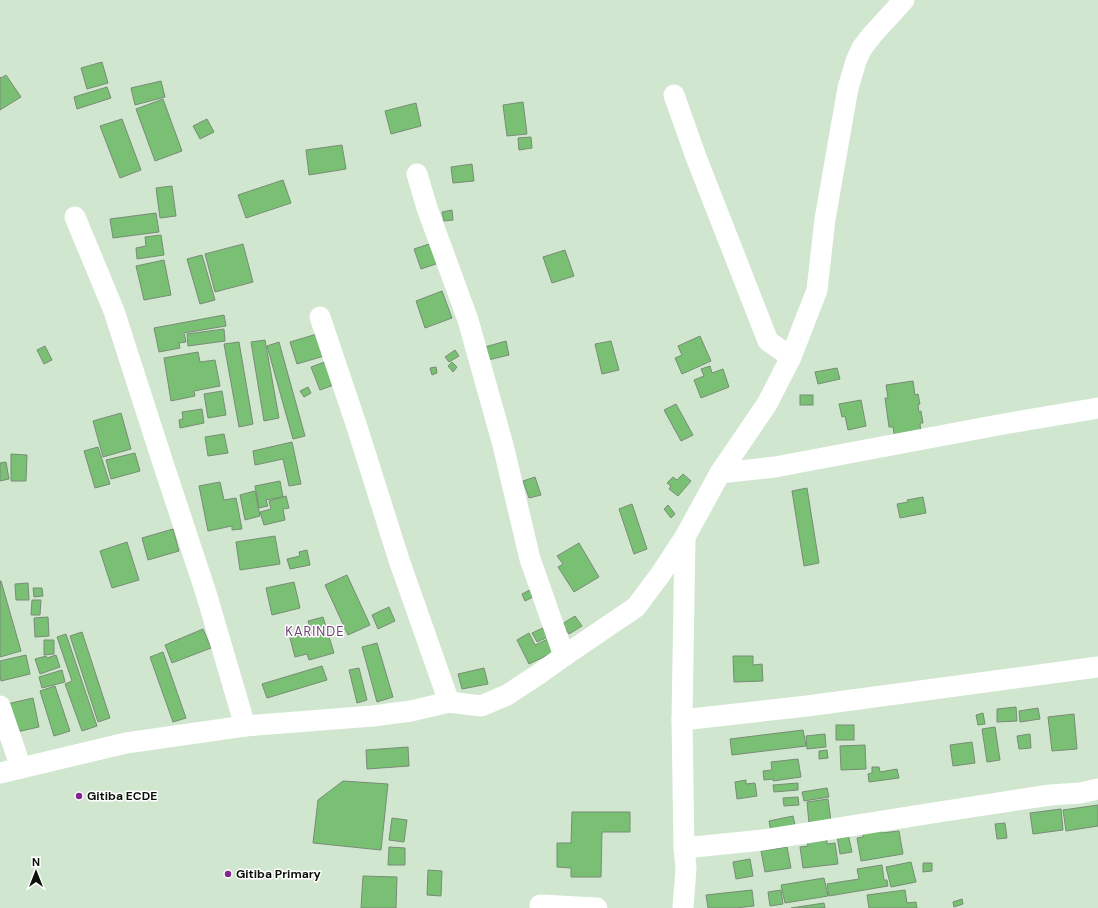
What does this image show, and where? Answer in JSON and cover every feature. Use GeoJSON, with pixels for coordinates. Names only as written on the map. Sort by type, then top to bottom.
{"type":"FeatureCollection","features":[{"type":"Feature","properties":{"kind":"street"},"geometry":{"type":"LineString","coordinates":[[0,773],[126,743],[245,726],[373,716],[411,711],[449,702],[481,706],[507,694],[539,674],[636,607],[660,575],[685,537],[720,473],[767,404],[791,357],[817,290],[825,219],[848,88],[856,61],[862,48],[872,35],[904,0]]}},
{"type":"Feature","properties":{"kind":"street"},"geometry":{"type":"LineString","coordinates":[[674,95],[696,157],[768,340],[791,357]]}},
{"type":"Feature","properties":{"kind":"street"},"geometry":{"type":"LineString","coordinates":[[417,174],[427,208],[468,320],[503,445],[530,559],[564,656]]}},
{"type":"Feature","properties":{"kind":"street"},"geometry":{"type":"LineString","coordinates":[[75,217],[114,311],[206,593],[245,726]]}},
{"type":"Feature","properties":{"kind":"street"},"geometry":{"type":"LineString","coordinates":[[320,317],[399,560],[449,702]]}},
{"type":"Feature","properties":{"kind":"street"},"geometry":{"type":"LineString","coordinates":[[720,473],[775,467],[998,425],[1098,408]]}},
{"type":"Feature","properties":{"kind":"street"},"geometry":{"type":"LineString","coordinates":[[683,908],[686,868],[684,848],[682,720],[685,537]]}},
{"type":"Feature","properties":{"kind":"street"},"geometry":{"type":"LineString","coordinates":[[682,720],[807,706],[1098,667]]}},
{"type":"Feature","properties":{"kind":"street"},"geometry":{"type":"LineString","coordinates":[[0,706],[21,768]]}},
{"type":"Feature","properties":{"kind":"street"},"geometry":{"type":"LineString","coordinates":[[684,848],[763,840],[1050,795],[1080,793],[1098,788]]}},
{"type":"Feature","properties":{"kind":"street"},"geometry":{"type":"LineString","coordinates":[[540,905],[597,908]]}},
{"type":"Feature","properties":{"kind":"building"},"geometry":{"type":"Polygon","coordinates":[[[102,62],[108,83],[87,89],[81,68],[102,62]]]}},
{"type":"Feature","properties":{"kind":"building"},"geometry":{"type":"Polygon","coordinates":[[[6,75],[21,97],[0,110],[0,77],[1,78],[6,75]]]}},
{"type":"Feature","properties":{"kind":"building"},"geometry":{"type":"Polygon","coordinates":[[[161,81],[165,97],[135,105],[131,88],[161,81]]]}},
{"type":"Feature","properties":{"kind":"building"},"geometry":{"type":"Polygon","coordinates":[[[107,87],[111,98],[77,109],[74,97],[107,87]]]}},
{"type":"Feature","properties":{"kind":"building"},"geometry":{"type":"Polygon","coordinates":[[[163,99],[182,151],[155,161],[136,109],[163,99]]]}},
{"type":"Feature","properties":{"kind":"building"},"geometry":{"type":"Polygon","coordinates":[[[523,102],[527,134],[507,136],[503,105],[523,102]]]}},
{"type":"Feature","properties":{"kind":"building"},"geometry":{"type":"Polygon","coordinates":[[[416,103],[421,126],[391,134],[385,111],[416,103]]]}},
{"type":"Feature","properties":{"kind":"building"},"geometry":{"type":"Polygon","coordinates":[[[122,119],[141,170],[120,178],[100,126],[122,119]]]}},
{"type":"Feature","properties":{"kind":"building"},"geometry":{"type":"Polygon","coordinates":[[[207,119],[214,132],[200,139],[193,126],[207,119]]]}},
{"type":"Feature","properties":{"kind":"building"},"geometry":{"type":"Polygon","coordinates":[[[531,137],[532,148],[519,150],[518,138],[531,137]]]}},
{"type":"Feature","properties":{"kind":"building"},"geometry":{"type":"Polygon","coordinates":[[[342,145],[346,169],[309,175],[306,150],[342,145]]]}},
{"type":"Feature","properties":{"kind":"building"},"geometry":{"type":"Polygon","coordinates":[[[472,164],[474,181],[453,183],[451,167],[472,164]]]}},
{"type":"Feature","properties":{"kind":"building"},"geometry":{"type":"Polygon","coordinates":[[[283,180],[291,203],[246,218],[238,195],[283,180]]]}},
{"type":"Feature","properties":{"kind":"building"},"geometry":{"type":"Polygon","coordinates":[[[172,186],[176,216],[160,218],[156,188],[172,186]]]}},
{"type":"Feature","properties":{"kind":"building"},"geometry":{"type":"Polygon","coordinates":[[[452,210],[453,220],[444,221],[442,212],[452,210]]]}},
{"type":"Feature","properties":{"kind":"building"},"geometry":{"type":"Polygon","coordinates":[[[156,213],[159,232],[113,238],[110,219],[156,213]]]}},
{"type":"Feature","properties":{"kind":"building"},"geometry":{"type":"Polygon","coordinates":[[[161,235],[164,255],[137,259],[136,248],[146,246],[145,237],[161,235]]]}},
{"type":"Feature","properties":{"kind":"building"},"geometry":{"type":"Polygon","coordinates":[[[435,242],[442,262],[421,269],[414,249],[435,242]]]}},
{"type":"Feature","properties":{"kind":"building"},"geometry":{"type":"Polygon","coordinates":[[[243,244],[253,282],[215,292],[205,254],[243,244]]]}},
{"type":"Feature","properties":{"kind":"building"},"geometry":{"type":"Polygon","coordinates":[[[565,250],[574,276],[552,283],[543,257],[565,250]]]}},
{"type":"Feature","properties":{"kind":"building"},"geometry":{"type":"Polygon","coordinates":[[[202,255],[215,300],[200,304],[187,259],[202,255]]]}},
{"type":"Feature","properties":{"kind":"building"},"geometry":{"type":"Polygon","coordinates":[[[164,260],[171,295],[144,300],[136,266],[164,260]]]}},
{"type":"Feature","properties":{"kind":"building"},"geometry":{"type":"Polygon","coordinates":[[[442,291],[452,318],[425,328],[416,301],[442,291]]]}},
{"type":"Feature","properties":{"kind":"building"},"geometry":{"type":"Polygon","coordinates":[[[224,315],[226,326],[184,333],[186,342],[179,343],[180,348],[159,352],[154,328],[224,315]]]}},
{"type":"Feature","properties":{"kind":"building"},"geometry":{"type":"Polygon","coordinates":[[[224,329],[225,341],[188,346],[187,334],[224,329]]]}},
{"type":"Feature","properties":{"kind":"building"},"geometry":{"type":"Polygon","coordinates":[[[317,334],[324,356],[297,364],[290,342],[317,334]]]}},
{"type":"Feature","properties":{"kind":"building"},"geometry":{"type":"Polygon","coordinates":[[[700,336],[711,361],[682,374],[675,358],[682,355],[678,346],[700,336]]]}},
{"type":"Feature","properties":{"kind":"building"},"geometry":{"type":"Polygon","coordinates":[[[265,340],[279,418],[264,421],[251,342],[265,340]]]}},
{"type":"Feature","properties":{"kind":"building"},"geometry":{"type":"Polygon","coordinates":[[[506,341],[509,355],[488,360],[485,347],[506,341]]]}},
{"type":"Feature","properties":{"kind":"building"},"geometry":{"type":"Polygon","coordinates":[[[611,341],[619,370],[602,374],[595,344],[611,341]]]}},
{"type":"Feature","properties":{"kind":"building"},"geometry":{"type":"Polygon","coordinates":[[[239,342],[253,424],[239,427],[224,344],[239,342]]]}},
{"type":"Feature","properties":{"kind":"building"},"geometry":{"type":"Polygon","coordinates":[[[279,342],[305,436],[293,439],[267,346],[279,342]]]}},
{"type":"Feature","properties":{"kind":"building"},"geometry":{"type":"Polygon","coordinates":[[[45,346],[52,360],[44,364],[37,350],[45,346]]]}},
{"type":"Feature","properties":{"kind":"building"},"geometry":{"type":"Polygon","coordinates":[[[455,350],[459,356],[449,362],[445,357],[455,350]]]}},
{"type":"Feature","properties":{"kind":"building"},"geometry":{"type":"Polygon","coordinates":[[[198,352],[200,362],[215,360],[220,386],[194,391],[195,396],[171,401],[164,358],[198,352]]]}},
{"type":"Feature","properties":{"kind":"building"},"geometry":{"type":"Polygon","coordinates":[[[333,359],[342,382],[320,390],[311,367],[333,359]]]}},
{"type":"Feature","properties":{"kind":"building"},"geometry":{"type":"Polygon","coordinates":[[[452,362],[457,367],[453,372],[448,366],[452,362]]]}},
{"type":"Feature","properties":{"kind":"building"},"geometry":{"type":"Polygon","coordinates":[[[710,366],[712,373],[723,369],[729,387],[701,398],[694,380],[704,376],[701,369],[710,366]]]}},
{"type":"Feature","properties":{"kind":"building"},"geometry":{"type":"Polygon","coordinates":[[[436,367],[437,373],[432,375],[430,368],[436,367]]]}},
{"type":"Feature","properties":{"kind":"building"},"geometry":{"type":"Polygon","coordinates":[[[837,368],[840,379],[818,384],[815,372],[837,368]]]}},
{"type":"Feature","properties":{"kind":"building"},"geometry":{"type":"Polygon","coordinates":[[[913,381],[915,395],[918,394],[920,404],[918,405],[919,412],[921,411],[923,423],[920,423],[921,435],[895,439],[893,427],[889,427],[885,398],[888,398],[886,385],[913,381]]]}},
{"type":"Feature","properties":{"kind":"building"},"geometry":{"type":"Polygon","coordinates":[[[308,387],[311,393],[304,397],[300,391],[308,387]]]}},
{"type":"Feature","properties":{"kind":"building"},"geometry":{"type":"Polygon","coordinates":[[[222,391],[226,415],[208,418],[204,394],[222,391]]]}},
{"type":"Feature","properties":{"kind":"building"},"geometry":{"type":"Polygon","coordinates":[[[800,395],[813,395],[813,405],[800,405],[800,395]]]}},
{"type":"Feature","properties":{"kind":"building"},"geometry":{"type":"Polygon","coordinates":[[[861,400],[866,426],[848,430],[845,416],[842,417],[839,404],[861,400]]]}},
{"type":"Feature","properties":{"kind":"building"},"geometry":{"type":"Polygon","coordinates":[[[676,404],[693,435],[681,441],[664,410],[676,404]]]}},
{"type":"Feature","properties":{"kind":"building"},"geometry":{"type":"Polygon","coordinates":[[[202,409],[204,423],[180,428],[179,420],[183,419],[182,412],[202,409]]]}},
{"type":"Feature","properties":{"kind":"building"},"geometry":{"type":"Polygon","coordinates":[[[121,413],[131,449],[103,457],[93,421],[121,413]]]}},
{"type":"Feature","properties":{"kind":"building"},"geometry":{"type":"Polygon","coordinates":[[[224,434],[228,453],[208,456],[205,437],[224,434]]]}},
{"type":"Feature","properties":{"kind":"building"},"geometry":{"type":"Polygon","coordinates":[[[292,442],[301,484],[289,486],[283,459],[255,465],[253,451],[292,442]]]}},
{"type":"Feature","properties":{"kind":"building"},"geometry":{"type":"Polygon","coordinates":[[[98,447],[110,484],[95,488],[84,451],[98,447]]]}},
{"type":"Feature","properties":{"kind":"building"},"geometry":{"type":"Polygon","coordinates":[[[135,453],[140,471],[111,479],[106,460],[135,453]]]}},
{"type":"Feature","properties":{"kind":"building"},"geometry":{"type":"Polygon","coordinates":[[[11,454],[27,455],[26,481],[11,481],[11,454]]]}},
{"type":"Feature","properties":{"kind":"building"},"geometry":{"type":"Polygon","coordinates":[[[6,462],[9,479],[0,481],[0,463],[6,462]]]}},
{"type":"Feature","properties":{"kind":"building"},"geometry":{"type":"Polygon","coordinates":[[[683,474],[691,481],[678,496],[669,489],[671,486],[667,483],[673,477],[677,480],[683,474]]]}},
{"type":"Feature","properties":{"kind":"building"},"geometry":{"type":"Polygon","coordinates":[[[535,477],[541,495],[529,498],[523,481],[535,477]]]}},
{"type":"Feature","properties":{"kind":"building"},"geometry":{"type":"Polygon","coordinates":[[[280,481],[283,497],[266,500],[268,506],[259,508],[255,486],[280,481]]]}},
{"type":"Feature","properties":{"kind":"building"},"geometry":{"type":"Polygon","coordinates":[[[220,482],[224,500],[236,498],[242,529],[232,530],[232,526],[208,531],[199,486],[220,482]]]}},
{"type":"Feature","properties":{"kind":"building"},"geometry":{"type":"Polygon","coordinates":[[[807,488],[819,563],[804,566],[792,491],[807,488]]]}},
{"type":"Feature","properties":{"kind":"building"},"geometry":{"type":"Polygon","coordinates":[[[255,491],[260,516],[245,520],[240,495],[255,491]]]}},
{"type":"Feature","properties":{"kind":"building"},"geometry":{"type":"Polygon","coordinates":[[[286,496],[289,508],[283,509],[285,520],[264,525],[260,512],[271,509],[269,501],[286,496]]]}},
{"type":"Feature","properties":{"kind":"building"},"geometry":{"type":"Polygon","coordinates":[[[923,497],[926,513],[900,518],[897,504],[908,502],[907,500],[923,497]]]}},
{"type":"Feature","properties":{"kind":"building"},"geometry":{"type":"Polygon","coordinates":[[[632,504],[647,549],[634,554],[619,509],[632,504]]]}},
{"type":"Feature","properties":{"kind":"building"},"geometry":{"type":"Polygon","coordinates":[[[668,505],[675,514],[671,518],[664,509],[668,505]]]}},
{"type":"Feature","properties":{"kind":"building"},"geometry":{"type":"Polygon","coordinates":[[[173,529],[179,551],[148,560],[142,538],[173,529]]]}},
{"type":"Feature","properties":{"kind":"building"},"geometry":{"type":"Polygon","coordinates":[[[275,536],[280,564],[240,570],[236,542],[275,536]]]}},
{"type":"Feature","properties":{"kind":"building"},"geometry":{"type":"Polygon","coordinates":[[[127,542],[139,580],[112,588],[100,551],[127,542]]]}},
{"type":"Feature","properties":{"kind":"building"},"geometry":{"type":"Polygon","coordinates":[[[579,543],[599,577],[574,592],[558,567],[563,564],[557,556],[579,543]]]}},
{"type":"Feature","properties":{"kind":"building"},"geometry":{"type":"Polygon","coordinates":[[[307,550],[310,565],[290,569],[287,559],[300,556],[299,552],[307,550]]]}},
{"type":"Feature","properties":{"kind":"building"},"geometry":{"type":"Polygon","coordinates":[[[347,575],[370,625],[348,635],[325,585],[347,575]]]}},
{"type":"Feature","properties":{"kind":"building"},"geometry":{"type":"Polygon","coordinates":[[[0,581],[21,651],[0,657],[0,581]]]}},
{"type":"Feature","properties":{"kind":"building"},"geometry":{"type":"Polygon","coordinates":[[[294,582],[300,608],[272,615],[266,588],[294,582]]]}},
{"type":"Feature","properties":{"kind":"building"},"geometry":{"type":"Polygon","coordinates":[[[28,583],[29,600],[16,600],[15,584],[28,583]]]}},
{"type":"Feature","properties":{"kind":"building"},"geometry":{"type":"Polygon","coordinates":[[[33,588],[42,588],[43,596],[34,597],[33,588]]]}},
{"type":"Feature","properties":{"kind":"building"},"geometry":{"type":"Polygon","coordinates":[[[530,590],[533,597],[525,601],[522,594],[530,590]]]}},
{"type":"Feature","properties":{"kind":"building"},"geometry":{"type":"Polygon","coordinates":[[[32,600],[41,600],[40,615],[31,615],[32,600]]]}},
{"type":"Feature","properties":{"kind":"building"},"geometry":{"type":"Polygon","coordinates":[[[389,607],[395,621],[378,629],[372,615],[389,607]]]}},
{"type":"Feature","properties":{"kind":"building"},"geometry":{"type":"Polygon","coordinates":[[[575,616],[582,626],[569,634],[562,624],[575,616]]]}},
{"type":"Feature","properties":{"kind":"building"},"geometry":{"type":"Polygon","coordinates":[[[48,617],[49,636],[35,637],[34,618],[48,617]]]}},
{"type":"Feature","properties":{"kind":"building"},"geometry":{"type":"Polygon","coordinates":[[[323,617],[334,653],[309,660],[307,654],[295,657],[290,638],[311,631],[308,621],[323,617]]]}},
{"type":"Feature","properties":{"kind":"building"},"geometry":{"type":"Polygon","coordinates":[[[543,628],[548,637],[537,642],[532,633],[543,628]]]}},
{"type":"Feature","properties":{"kind":"building"},"geometry":{"type":"Polygon","coordinates":[[[203,629],[211,648],[172,663],[165,645],[203,629]]]}},
{"type":"Feature","properties":{"kind":"building"},"geometry":{"type":"Polygon","coordinates":[[[82,632],[110,718],[98,722],[70,636],[82,632]]]}},
{"type":"Feature","properties":{"kind":"building"},"geometry":{"type":"Polygon","coordinates":[[[529,633],[535,645],[548,639],[554,652],[529,664],[517,640],[529,633]]]}},
{"type":"Feature","properties":{"kind":"building"},"geometry":{"type":"Polygon","coordinates":[[[66,634],[97,726],[82,731],[65,684],[72,681],[57,637],[66,634]]]}},
{"type":"Feature","properties":{"kind":"building"},"geometry":{"type":"Polygon","coordinates":[[[44,640],[54,640],[54,654],[44,655],[44,640]]]}},
{"type":"Feature","properties":{"kind":"building"},"geometry":{"type":"Polygon","coordinates":[[[377,643],[393,697],[377,702],[362,647],[377,643]]]}},
{"type":"Feature","properties":{"kind":"building"},"geometry":{"type":"Polygon","coordinates":[[[163,652],[186,718],[173,722],[150,657],[163,652]]]}},
{"type":"Feature","properties":{"kind":"building"},"geometry":{"type":"Polygon","coordinates":[[[26,655],[30,674],[1,681],[0,661],[26,655]]]}},
{"type":"Feature","properties":{"kind":"building"},"geometry":{"type":"Polygon","coordinates":[[[56,655],[60,667],[40,674],[35,659],[46,656],[47,658],[56,655]]]}},
{"type":"Feature","properties":{"kind":"building"},"geometry":{"type":"Polygon","coordinates":[[[733,656],[753,656],[753,665],[762,664],[763,681],[734,682],[733,656]]]}},
{"type":"Feature","properties":{"kind":"building"},"geometry":{"type":"Polygon","coordinates":[[[322,666],[327,680],[267,698],[262,684],[322,666]]]}},
{"type":"Feature","properties":{"kind":"building"},"geometry":{"type":"Polygon","coordinates":[[[359,668],[367,700],[357,703],[349,670],[359,668]]]}},
{"type":"Feature","properties":{"kind":"building"},"geometry":{"type":"Polygon","coordinates":[[[484,668],[488,684],[462,689],[458,674],[484,668]]]}},
{"type":"Feature","properties":{"kind":"building"},"geometry":{"type":"Polygon","coordinates":[[[62,670],[65,682],[42,688],[39,677],[62,670]]]}},
{"type":"Feature","properties":{"kind":"building"},"geometry":{"type":"Polygon","coordinates":[[[55,686],[70,731],[54,736],[40,691],[55,686]]]}},
{"type":"Feature","properties":{"kind":"building"},"geometry":{"type":"Polygon","coordinates":[[[33,698],[39,727],[12,733],[7,704],[33,698]]]}},
{"type":"Feature","properties":{"kind":"building"},"geometry":{"type":"Polygon","coordinates":[[[1016,707],[1017,721],[997,722],[997,709],[1016,707]]]}},
{"type":"Feature","properties":{"kind":"building"},"geometry":{"type":"Polygon","coordinates":[[[1038,708],[1040,719],[1020,722],[1019,711],[1038,708]]]}},
{"type":"Feature","properties":{"kind":"building"},"geometry":{"type":"Polygon","coordinates":[[[983,713],[985,724],[978,725],[976,715],[983,713]]]}},
{"type":"Feature","properties":{"kind":"building"},"geometry":{"type":"Polygon","coordinates":[[[1074,714],[1077,749],[1052,751],[1048,717],[1074,714]]]}},
{"type":"Feature","properties":{"kind":"building"},"geometry":{"type":"Polygon","coordinates":[[[836,725],[854,725],[854,740],[836,740],[836,725]]]}},
{"type":"Feature","properties":{"kind":"building"},"geometry":{"type":"Polygon","coordinates":[[[995,727],[1000,760],[987,762],[982,729],[995,727]]]}},
{"type":"Feature","properties":{"kind":"building"},"geometry":{"type":"Polygon","coordinates":[[[803,730],[806,746],[732,755],[730,739],[803,730]]]}},
{"type":"Feature","properties":{"kind":"building"},"geometry":{"type":"Polygon","coordinates":[[[825,734],[826,747],[807,749],[806,736],[825,734]]]}},
{"type":"Feature","properties":{"kind":"building"},"geometry":{"type":"Polygon","coordinates":[[[1030,734],[1031,748],[1019,749],[1017,736],[1030,734]]]}},
{"type":"Feature","properties":{"kind":"building"},"geometry":{"type":"Polygon","coordinates":[[[972,742],[975,763],[953,766],[950,745],[972,742]]]}},
{"type":"Feature","properties":{"kind":"building"},"geometry":{"type":"Polygon","coordinates":[[[865,745],[866,769],[841,770],[840,746],[865,745]]]}},
{"type":"Feature","properties":{"kind":"building"},"geometry":{"type":"Polygon","coordinates":[[[408,747],[409,766],[367,769],[366,750],[408,747]]]}},
{"type":"Feature","properties":{"kind":"building"},"geometry":{"type":"Polygon","coordinates":[[[827,750],[828,758],[819,759],[819,751],[827,750]]]}},
{"type":"Feature","properties":{"kind":"building"},"geometry":{"type":"Polygon","coordinates":[[[798,759],[801,777],[773,781],[773,779],[764,780],[763,771],[772,770],[771,762],[798,759]]]}},
{"type":"Feature","properties":{"kind":"building"},"geometry":{"type":"Polygon","coordinates":[[[872,767],[879,767],[880,772],[897,769],[899,778],[869,782],[868,774],[872,773],[872,767]]]}},
{"type":"Feature","properties":{"kind":"building"},"geometry":{"type":"Polygon","coordinates":[[[746,780],[746,784],[755,783],[757,796],[737,799],[735,782],[746,780]]]}},
{"type":"Feature","properties":{"kind":"building"},"geometry":{"type":"Polygon","coordinates":[[[343,781],[388,784],[381,850],[313,843],[318,800],[343,781]]]}},
{"type":"Feature","properties":{"kind":"building"},"geometry":{"type":"Polygon","coordinates":[[[798,783],[798,790],[774,792],[773,785],[798,783]]]}},
{"type":"Feature","properties":{"kind":"building"},"geometry":{"type":"Polygon","coordinates":[[[827,788],[829,797],[804,801],[802,792],[827,788]]]}},
{"type":"Feature","properties":{"kind":"building"},"geometry":{"type":"Polygon","coordinates":[[[798,797],[799,805],[784,806],[783,798],[798,797]]]}},
{"type":"Feature","properties":{"kind":"building"},"geometry":{"type":"Polygon","coordinates":[[[828,799],[831,821],[809,824],[807,802],[828,799]]]}},
{"type":"Feature","properties":{"kind":"building"},"geometry":{"type":"Polygon","coordinates":[[[1098,805],[1098,826],[1066,831],[1063,810],[1098,805]]]}},
{"type":"Feature","properties":{"kind":"building"},"geometry":{"type":"Polygon","coordinates":[[[1061,809],[1063,830],[1033,834],[1030,813],[1061,809]]]}},
{"type":"Feature","properties":{"kind":"building"},"geometry":{"type":"Polygon","coordinates":[[[572,812],[630,812],[630,832],[602,832],[601,877],[571,877],[571,868],[557,867],[557,843],[571,843],[572,812]]]}},
{"type":"Feature","properties":{"kind":"building"},"geometry":{"type":"Polygon","coordinates":[[[793,816],[796,829],[771,833],[769,821],[793,816]]]}},
{"type":"Feature","properties":{"kind":"building"},"geometry":{"type":"Polygon","coordinates":[[[392,818],[407,820],[404,842],[389,840],[392,818]]]}},
{"type":"Feature","properties":{"kind":"building"},"geometry":{"type":"Polygon","coordinates":[[[1005,823],[1007,838],[997,839],[995,824],[1005,823]]]}},
{"type":"Feature","properties":{"kind":"building"},"geometry":{"type":"Polygon","coordinates":[[[881,829],[882,833],[899,831],[903,854],[861,861],[857,838],[863,837],[863,832],[881,829]]]}},
{"type":"Feature","properties":{"kind":"building"},"geometry":{"type":"Polygon","coordinates":[[[848,834],[852,852],[840,854],[837,836],[848,834]]]}},
{"type":"Feature","properties":{"kind":"building"},"geometry":{"type":"Polygon","coordinates":[[[827,840],[827,844],[835,843],[838,864],[803,868],[800,847],[808,846],[807,842],[827,840]]]}},
{"type":"Feature","properties":{"kind":"building"},"geometry":{"type":"Polygon","coordinates":[[[389,847],[405,848],[405,865],[388,865],[389,847]]]}},
{"type":"Feature","properties":{"kind":"building"},"geometry":{"type":"Polygon","coordinates":[[[787,847],[791,868],[765,872],[761,851],[787,847]]]}},
{"type":"Feature","properties":{"kind":"building"},"geometry":{"type":"Polygon","coordinates":[[[750,859],[753,876],[736,879],[733,862],[750,859]]]}},
{"type":"Feature","properties":{"kind":"building"},"geometry":{"type":"Polygon","coordinates":[[[911,862],[916,882],[891,887],[886,867],[911,862]]]}},
{"type":"Feature","properties":{"kind":"building"},"geometry":{"type":"Polygon","coordinates":[[[923,863],[932,863],[932,871],[923,872],[923,863]]]}},
{"type":"Feature","properties":{"kind":"building"},"geometry":{"type":"Polygon","coordinates":[[[882,865],[884,880],[887,880],[888,886],[829,896],[827,884],[859,879],[857,869],[882,865]]]}},
{"type":"Feature","properties":{"kind":"building"},"geometry":{"type":"Polygon","coordinates":[[[428,870],[442,871],[441,896],[427,895],[428,870]]]}},
{"type":"Feature","properties":{"kind":"building"},"geometry":{"type":"Polygon","coordinates":[[[363,876],[397,877],[396,908],[361,908],[363,876]]]}},
{"type":"Feature","properties":{"kind":"building"},"geometry":{"type":"Polygon","coordinates":[[[824,878],[828,896],[785,903],[781,885],[824,878]]]}},
{"type":"Feature","properties":{"kind":"building"},"geometry":{"type":"Polygon","coordinates":[[[752,890],[754,906],[736,908],[708,908],[706,895],[752,890]]]}},
{"type":"Feature","properties":{"kind":"building"},"geometry":{"type":"Polygon","coordinates":[[[781,890],[783,904],[770,906],[768,892],[781,890]]]}},
{"type":"Feature","properties":{"kind":"building"},"geometry":{"type":"Polygon","coordinates":[[[905,890],[907,903],[916,902],[917,908],[869,908],[867,895],[905,890]]]}},
{"type":"Feature","properties":{"kind":"building"},"geometry":{"type":"Polygon","coordinates":[[[962,899],[963,904],[954,907],[953,902],[962,899]]]}},
{"type":"Feature","properties":{"kind":"building"},"geometry":{"type":"Polygon","coordinates":[[[824,903],[825,908],[791,908],[824,903]]]}},
{"type":"Feature","properties":{"kind":"place","name":"Gitiba ECDE"},"geometry":{"type":"Point","coordinates":[79,796]}},
{"type":"Feature","properties":{"kind":"place","name":"Gitiba Primary"},"geometry":{"type":"Point","coordinates":[228,874]}},
{"type":"Feature","properties":{"kind":"district","name":"KARINDE"},"geometry":{"type":"Point","coordinates":[315,631]}}]}
